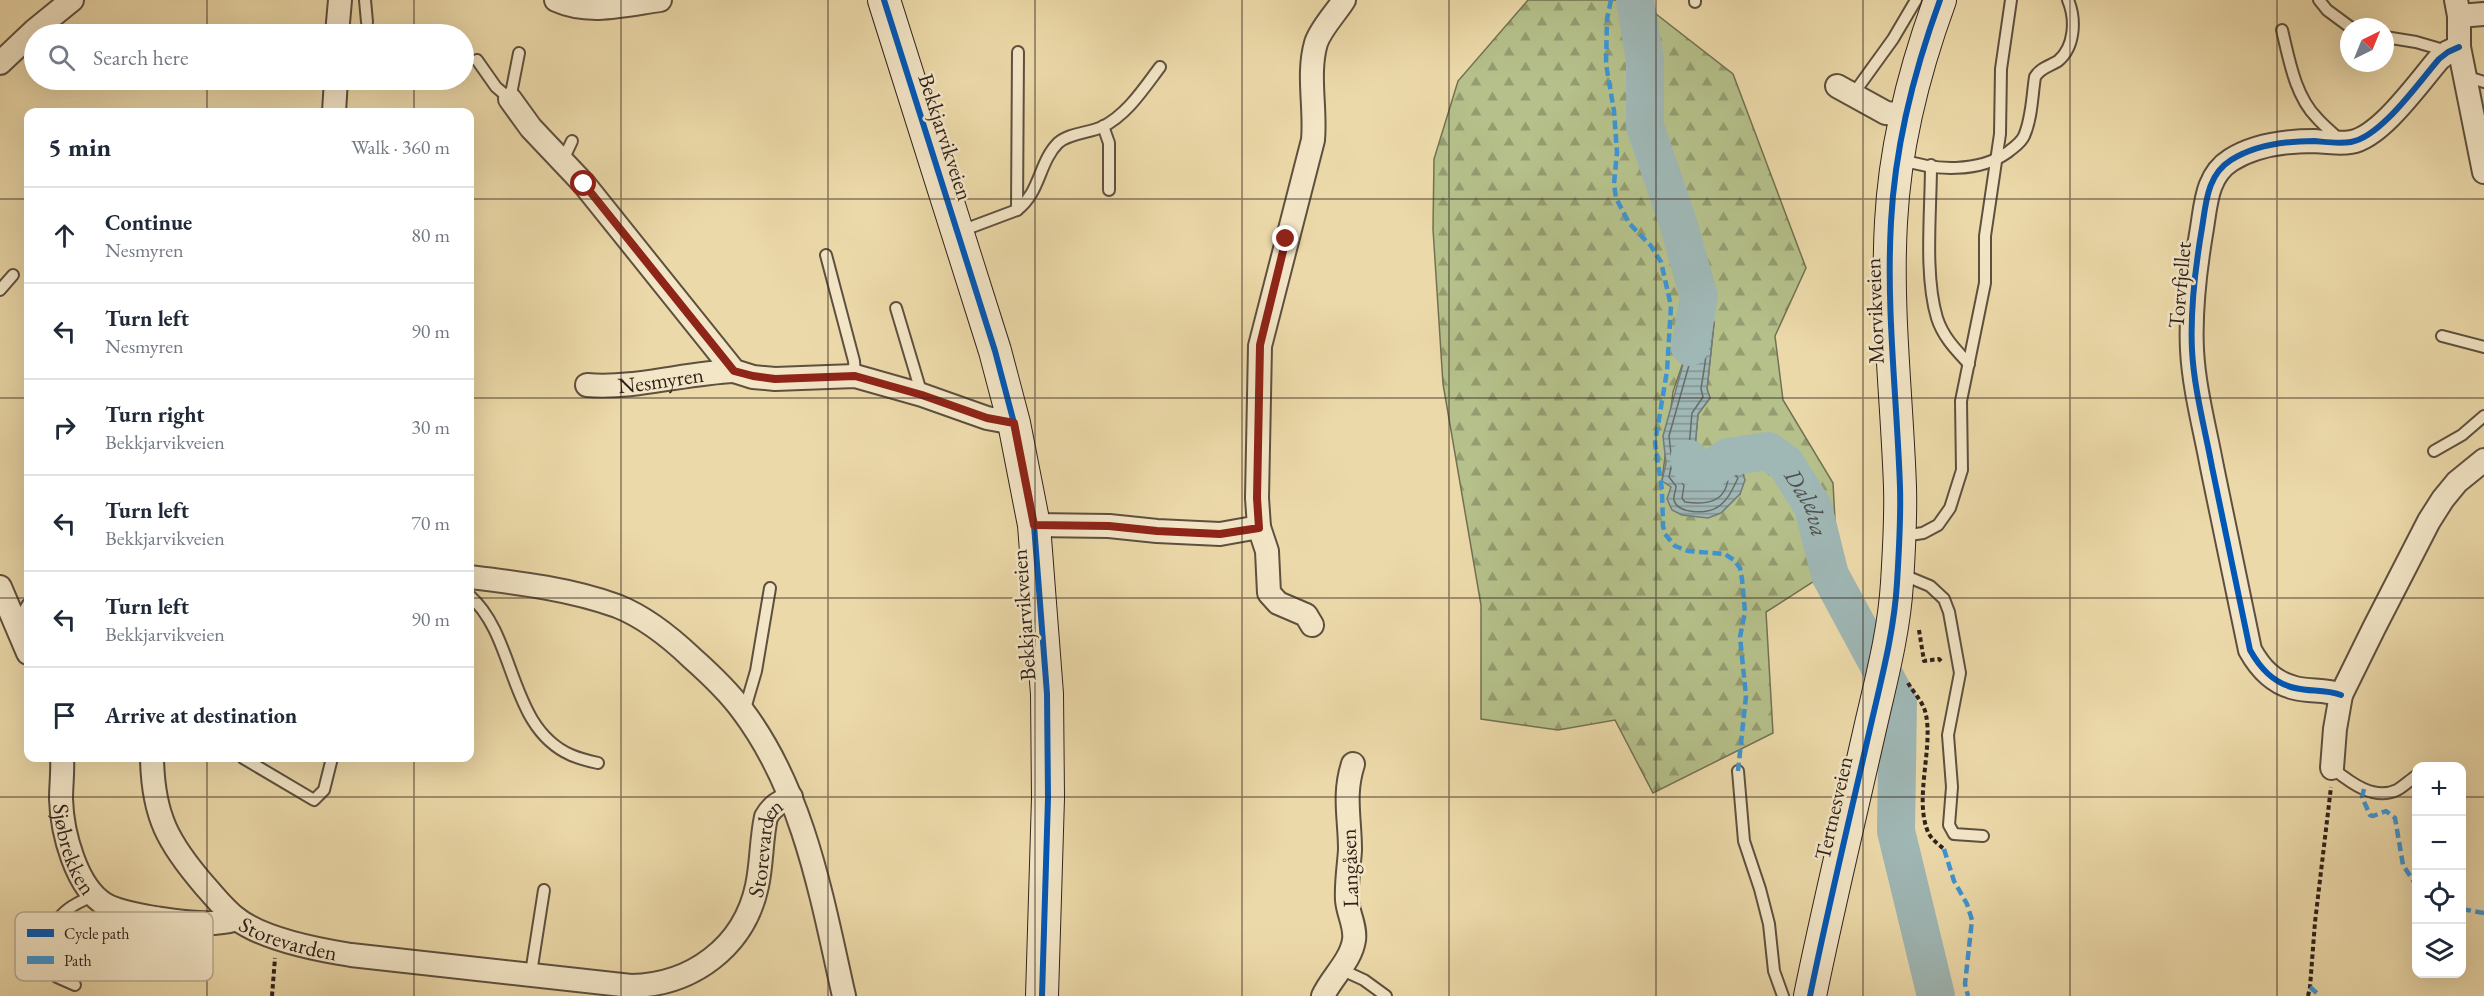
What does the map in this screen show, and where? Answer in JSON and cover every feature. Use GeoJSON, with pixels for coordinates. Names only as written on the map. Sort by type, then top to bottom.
{"type":"FeatureCollection","features":[{"type":"Feature","properties":{"kind":"street"},"geometry":{"type":"LineString","coordinates":[[338,24],[340,0]]}},
{"type":"Feature","properties":{"kind":"street"},"geometry":{"type":"LineString","coordinates":[[556,0],[569,6],[583,8],[660,0]]}},
{"type":"Feature","properties":{"kind":"street","name":"Bekkjarvikveien"},"geometry":{"type":"LineString","coordinates":[[884,0],[979,294],[1014,423],[1034,525],[1047,694],[1048,798],[1042,996]]}},
{"type":"Feature","properties":{"kind":"street"},"geometry":{"type":"LineString","coordinates":[[1312,625],[1306,615],[1278,603],[1269,592],[1266,551],[1259,528],[1257,498],[1260,345],[1313,140],[1312,90],[1317,42],[1344,0]]}},
{"type":"Feature","properties":{"kind":"street","name":"Morvikveien"},"geometry":{"type":"LineString","coordinates":[[1904,626],[1898,573],[1900,490],[1890,255],[1891,221],[1898,158],[1906,115],[1915,75],[1940,0]]}},
{"type":"Feature","properties":{"kind":"street"},"geometry":{"type":"LineString","coordinates":[[42,24],[69,1]]}},
{"type":"Feature","properties":{"kind":"street"},"geometry":{"type":"LineString","coordinates":[[2484,14],[2458,8],[2453,49],[2475,79],[2484,172]]}},
{"type":"Feature","properties":{"kind":"street"},"geometry":{"type":"LineString","coordinates":[[0,63],[24,40]]}},
{"type":"Feature","properties":{"kind":"street","name":"Torvfjellet"},"geometry":{"type":"LineString","coordinates":[[2341,695],[2316,689],[2296,689],[2282,684],[2270,677],[2258,664],[2250,650],[2200,404],[2192,353],[2195,273],[2206,201],[2211,183],[2217,173],[2228,162],[2242,154],[2262,147],[2300,141],[2351,142],[2375,130],[2453,49]]}},
{"type":"Feature","properties":{"kind":"street"},"geometry":{"type":"LineString","coordinates":[[1845,89],[1886,113],[1906,115]]}},
{"type":"Feature","properties":{"kind":"street"},"geometry":{"type":"LineString","coordinates":[[334,108],[335,90]]}},
{"type":"Feature","properties":{"kind":"street","name":"Nesmyren"},"geometry":{"type":"LineString","coordinates":[[510,99],[531,128],[602,206],[734,371]]}},
{"type":"Feature","properties":{"kind":"street","name":"Nesmyren"},"geometry":{"type":"LineString","coordinates":[[587,385],[616,386],[702,372],[734,371],[775,379],[855,376],[922,395],[987,418],[1014,423]]}},
{"type":"Feature","properties":{"kind":"street"},"geometry":{"type":"LineString","coordinates":[[2332,768],[2341,695],[2429,521],[2457,482],[2484,460]]}},
{"type":"Feature","properties":{"kind":"street","name":"Bekkjarvikveien"},"geometry":{"type":"LineString","coordinates":[[1034,525],[1109,526],[1220,534],[1259,528]]}},
{"type":"Feature","properties":{"kind":"street","name":"Storevarden"},"geometry":{"type":"LineString","coordinates":[[474,579],[553,589],[619,607],[656,627],[723,687],[744,712],[777,767],[791,797],[809,851],[844,996]]}},
{"type":"Feature","properties":{"kind":"street"},"geometry":{"type":"LineString","coordinates":[[0,587],[23,613]]}},
{"type":"Feature","properties":{"kind":"street","name":"Tertnesveien"},"geometry":{"type":"LineString","coordinates":[[1806,993],[1894,684],[1904,626]]}},
{"type":"Feature","properties":{"kind":"street","name":"Sjøbrekken"},"geometry":{"type":"LineString","coordinates":[[62,762],[61,798],[65,832],[83,881],[94,896],[108,906],[128,912]]}},
{"type":"Feature","properties":{"kind":"street","name":"Storevarden"},"geometry":{"type":"LineString","coordinates":[[152,762],[155,796],[166,832],[193,872],[237,919],[282,939],[319,950],[351,956],[531,973],[621,985],[649,986],[677,980],[706,963],[731,940],[741,928],[757,887],[766,817],[779,802],[791,797]]}},
{"type":"Feature","properties":{"kind":"street","name":"Langåsen"},"geometry":{"type":"LineString","coordinates":[[1323,996],[1354,941],[1354,930],[1347,900],[1350,848],[1346,797],[1347,782],[1353,764]]}},
{"type":"Feature","properties":{"kind":"street","name":"Sjøbrekken"},"geometry":{"type":"LineString","coordinates":[[213,923],[237,919]]}},
{"type":"Feature","properties":{"kind":"lane"},"geometry":{"type":"LineString","coordinates":[[365,0],[367,22]]}},
{"type":"Feature","properties":{"kind":"lane"},"geometry":{"type":"LineString","coordinates":[[1845,89],[1893,39],[1916,0]]}},
{"type":"Feature","properties":{"kind":"lane"},"geometry":{"type":"LineString","coordinates":[[1899,536],[1923,533],[1938,525],[1950,508],[1962,470],[1961,400],[1985,283],[1985,236],[1996,160],[2001,69],[2011,0]]}},
{"type":"Feature","properties":{"kind":"lane"},"geometry":{"type":"LineString","coordinates":[[1898,158],[1931,165],[1963,168],[1996,160],[2024,138],[2038,71],[2058,61],[2070,49],[2072,8],[2068,0]]}},
{"type":"Feature","properties":{"kind":"lane"},"geometry":{"type":"LineString","coordinates":[[2319,0],[2327,10],[2340,20]]}},
{"type":"Feature","properties":{"kind":"lane"},"geometry":{"type":"LineString","coordinates":[[2282,30],[2296,82],[2304,101],[2315,117],[2343,142]]}},
{"type":"Feature","properties":{"kind":"lane"},"geometry":{"type":"LineString","coordinates":[[2394,38],[2453,49]]}},
{"type":"Feature","properties":{"kind":"lane"},"geometry":{"type":"LineString","coordinates":[[1017,210],[1018,52]]}},
{"type":"Feature","properties":{"kind":"lane"},"geometry":{"type":"LineString","coordinates":[[477,60],[496,87],[510,99],[519,53]]}},
{"type":"Feature","properties":{"kind":"lane"},"geometry":{"type":"LineString","coordinates":[[1017,210],[1031,196],[1048,155],[1061,141],[1103,126],[1126,109],[1160,67]]}},
{"type":"Feature","properties":{"kind":"lane"},"geometry":{"type":"LineString","coordinates":[[1103,126],[1109,143],[1109,190]]}},
{"type":"Feature","properties":{"kind":"lane"},"geometry":{"type":"LineString","coordinates":[[562,162],[572,141]]}},
{"type":"Feature","properties":{"kind":"lane"},"geometry":{"type":"LineString","coordinates":[[1931,165],[1931,281],[1937,319],[1949,343],[1969,364]]}},
{"type":"Feature","properties":{"kind":"lane","name":"Bekkjarvikveien"},"geometry":{"type":"LineString","coordinates":[[958,232],[1017,210]]}},
{"type":"Feature","properties":{"kind":"lane"},"geometry":{"type":"LineString","coordinates":[[825,255],[854,361],[855,376]]}},
{"type":"Feature","properties":{"kind":"lane"},"geometry":{"type":"LineString","coordinates":[[0,290],[14,275]]}},
{"type":"Feature","properties":{"kind":"lane"},"geometry":{"type":"LineString","coordinates":[[896,308],[922,395]]}},
{"type":"Feature","properties":{"kind":"lane"},"geometry":{"type":"LineString","coordinates":[[2442,336],[2484,347]]}},
{"type":"Feature","properties":{"kind":"lane"},"geometry":{"type":"LineString","coordinates":[[2434,451],[2462,435],[2484,416]]}},
{"type":"Feature","properties":{"kind":"lane"},"geometry":{"type":"LineString","coordinates":[[1898,573],[1930,586],[1944,599],[1949,612],[1960,674],[1948,735],[1952,787],[1949,825],[1954,834],[1983,836]]}},
{"type":"Feature","properties":{"kind":"lane"},"geometry":{"type":"LineString","coordinates":[[744,712],[756,671],[770,588]]}},
{"type":"Feature","properties":{"kind":"lane"},"geometry":{"type":"LineString","coordinates":[[474,601],[491,623],[520,697],[544,733],[567,753],[598,763]]}},
{"type":"Feature","properties":{"kind":"lane"},"geometry":{"type":"LineString","coordinates":[[250,762],[314,800],[324,790],[331,762]]}},
{"type":"Feature","properties":{"kind":"lane"},"geometry":{"type":"LineString","coordinates":[[2332,768],[2351,783],[2374,792],[2385,793],[2397,790],[2412,779]]}},
{"type":"Feature","properties":{"kind":"lane","name":"Tertnesveien"},"geometry":{"type":"LineString","coordinates":[[1738,771],[1744,841],[1769,924],[1774,971],[1806,993]]}},
{"type":"Feature","properties":{"kind":"lane"},"geometry":{"type":"LineString","coordinates":[[531,973],[544,890]]}},
{"type":"Feature","properties":{"kind":"lane"},"geometry":{"type":"LineString","coordinates":[[64,912],[75,903],[94,896]]}},
{"type":"Feature","properties":{"kind":"lane"},"geometry":{"type":"LineString","coordinates":[[1340,969],[1364,980],[1386,996]]}},
{"type":"Feature","properties":{"kind":"lane"},"geometry":{"type":"LineString","coordinates":[[66,981],[75,985]]}},
{"type":"Feature","properties":{"kind":"path"},"geometry":{"type":"LineString","coordinates":[[1904,626],[1924,662],[1941,660],[1943,675]]}},
{"type":"Feature","properties":{"kind":"path"},"geometry":{"type":"LineString","coordinates":[[1894,684],[1923,706],[1927,717],[1925,814],[1928,832],[1944,849]]}},
{"type":"Feature","properties":{"kind":"path"},"geometry":{"type":"LineString","coordinates":[[1927,717],[1934,715]]}},
{"type":"Feature","properties":{"kind":"path"},"geometry":{"type":"LineString","coordinates":[[2308,996],[2332,768]]}},
{"type":"Feature","properties":{"kind":"path"},"geometry":{"type":"LineString","coordinates":[[272,996],[273,962],[282,939]]}},
{"type":"Feature","properties":{"kind":"green space"},"geometry":{"type":"Polygon","coordinates":[[[1528,0],[1638,0],[1733,74],[1806,268],[1775,336],[1783,400],[1833,483],[1836,539],[1819,578],[1766,612],[1773,733],[1653,793],[1615,720],[1558,730],[1481,719],[1481,605],[1443,384],[1433,229],[1434,159],[1458,81],[1528,0]],[[1699,297],[1687,301],[1684,328],[1685,357],[1673,392],[1662,481],[1740,494],[1738,474],[1728,457],[1717,457],[1702,462],[1694,458],[1698,414],[1710,398],[1707,389],[1714,323],[1707,299],[1699,297]]]}},
{"type":"Feature","properties":{"kind":"water"},"geometry":{"type":"Polygon","coordinates":[[[1699,297],[1707,299],[1714,323],[1707,389],[1710,398],[1698,414],[1694,458],[1702,462],[1717,457],[1728,457],[1743,474],[1745,480],[1740,494],[1721,513],[1708,518],[1682,515],[1672,510],[1667,499],[1671,487],[1662,481],[1666,463],[1663,436],[1685,357],[1684,328],[1687,301],[1699,297]]]}},
{"type":"Feature","properties":{"kind":"waterway","name":"Dalelva"},"geometry":{"type":"LineString","coordinates":[[1635,0],[1645,60],[1645,126],[1679,226],[1699,297],[1690,347]]}},
{"type":"Feature","properties":{"kind":"waterway","name":"Dalelva"},"geometry":{"type":"LineString","coordinates":[[1689,459],[1691,466],[1710,470],[1728,457],[1768,451],[1786,464],[1813,507],[1830,575],[1898,701],[1896,831],[1936,996]]}},
{"type":"Feature","properties":{"kind":"marked path"},"geometry":{"type":"LineString","coordinates":[[1611,0],[1607,19],[1606,64],[1614,111],[1617,152],[1614,184],[1616,198],[1629,223],[1651,246],[1661,262],[1671,306],[1667,371],[1655,443],[1662,490],[1663,526],[1665,534],[1675,546],[1688,551],[1725,554],[1734,560],[1740,568],[1742,579],[1745,612],[1740,637],[1746,696],[1738,771]]}},
{"type":"Feature","properties":{"kind":"marked path"},"geometry":{"type":"LineString","coordinates":[[2364,789],[2362,797],[2370,815],[2386,811],[2395,818],[2403,865],[2412,879]]}},
{"type":"Feature","properties":{"kind":"marked path"},"geometry":{"type":"LineString","coordinates":[[1944,849],[1954,881],[1967,904],[1972,920],[1965,984],[1968,996]]}},
{"type":"Feature","properties":{"kind":"marked path"},"geometry":{"type":"LineString","coordinates":[[2466,910],[2484,913]]}},
{"type":"Feature","properties":{"kind":"marked path"},"geometry":{"type":"LineString","coordinates":[[2310,987],[2320,996]]}},
{"type":"Feature","properties":{"kind":"cycle path"},"geometry":{"type":"LineString","coordinates":[[884,0],[995,351],[1014,423],[1034,525],[1047,694],[1048,798],[1042,996]]}},
{"type":"Feature","properties":{"kind":"cycle path"},"geometry":{"type":"LineString","coordinates":[[1810,996],[1893,621],[1900,499],[1890,288],[1893,194],[1907,109],[1940,0]]}},
{"type":"Feature","properties":{"kind":"cycle path"},"geometry":{"type":"LineString","coordinates":[[2341,695],[2287,686],[2274,679],[2263,669],[2250,650],[2193,365],[2192,304],[2205,209],[2212,182],[2223,166],[2231,160],[2261,147],[2282,143],[2314,141],[2346,143],[2363,138],[2387,120],[2439,59],[2459,47]]}},
{"type":"Feature","properties":{"kind":"route"},"geometry":{"type":"LineString","coordinates":[[584,184],[734,371],[775,379],[855,376],[922,395],[987,418],[1014,423],[1034,525],[1109,526],[1220,534],[1259,528],[1257,498],[1260,345],[1286,239]]}}]}
